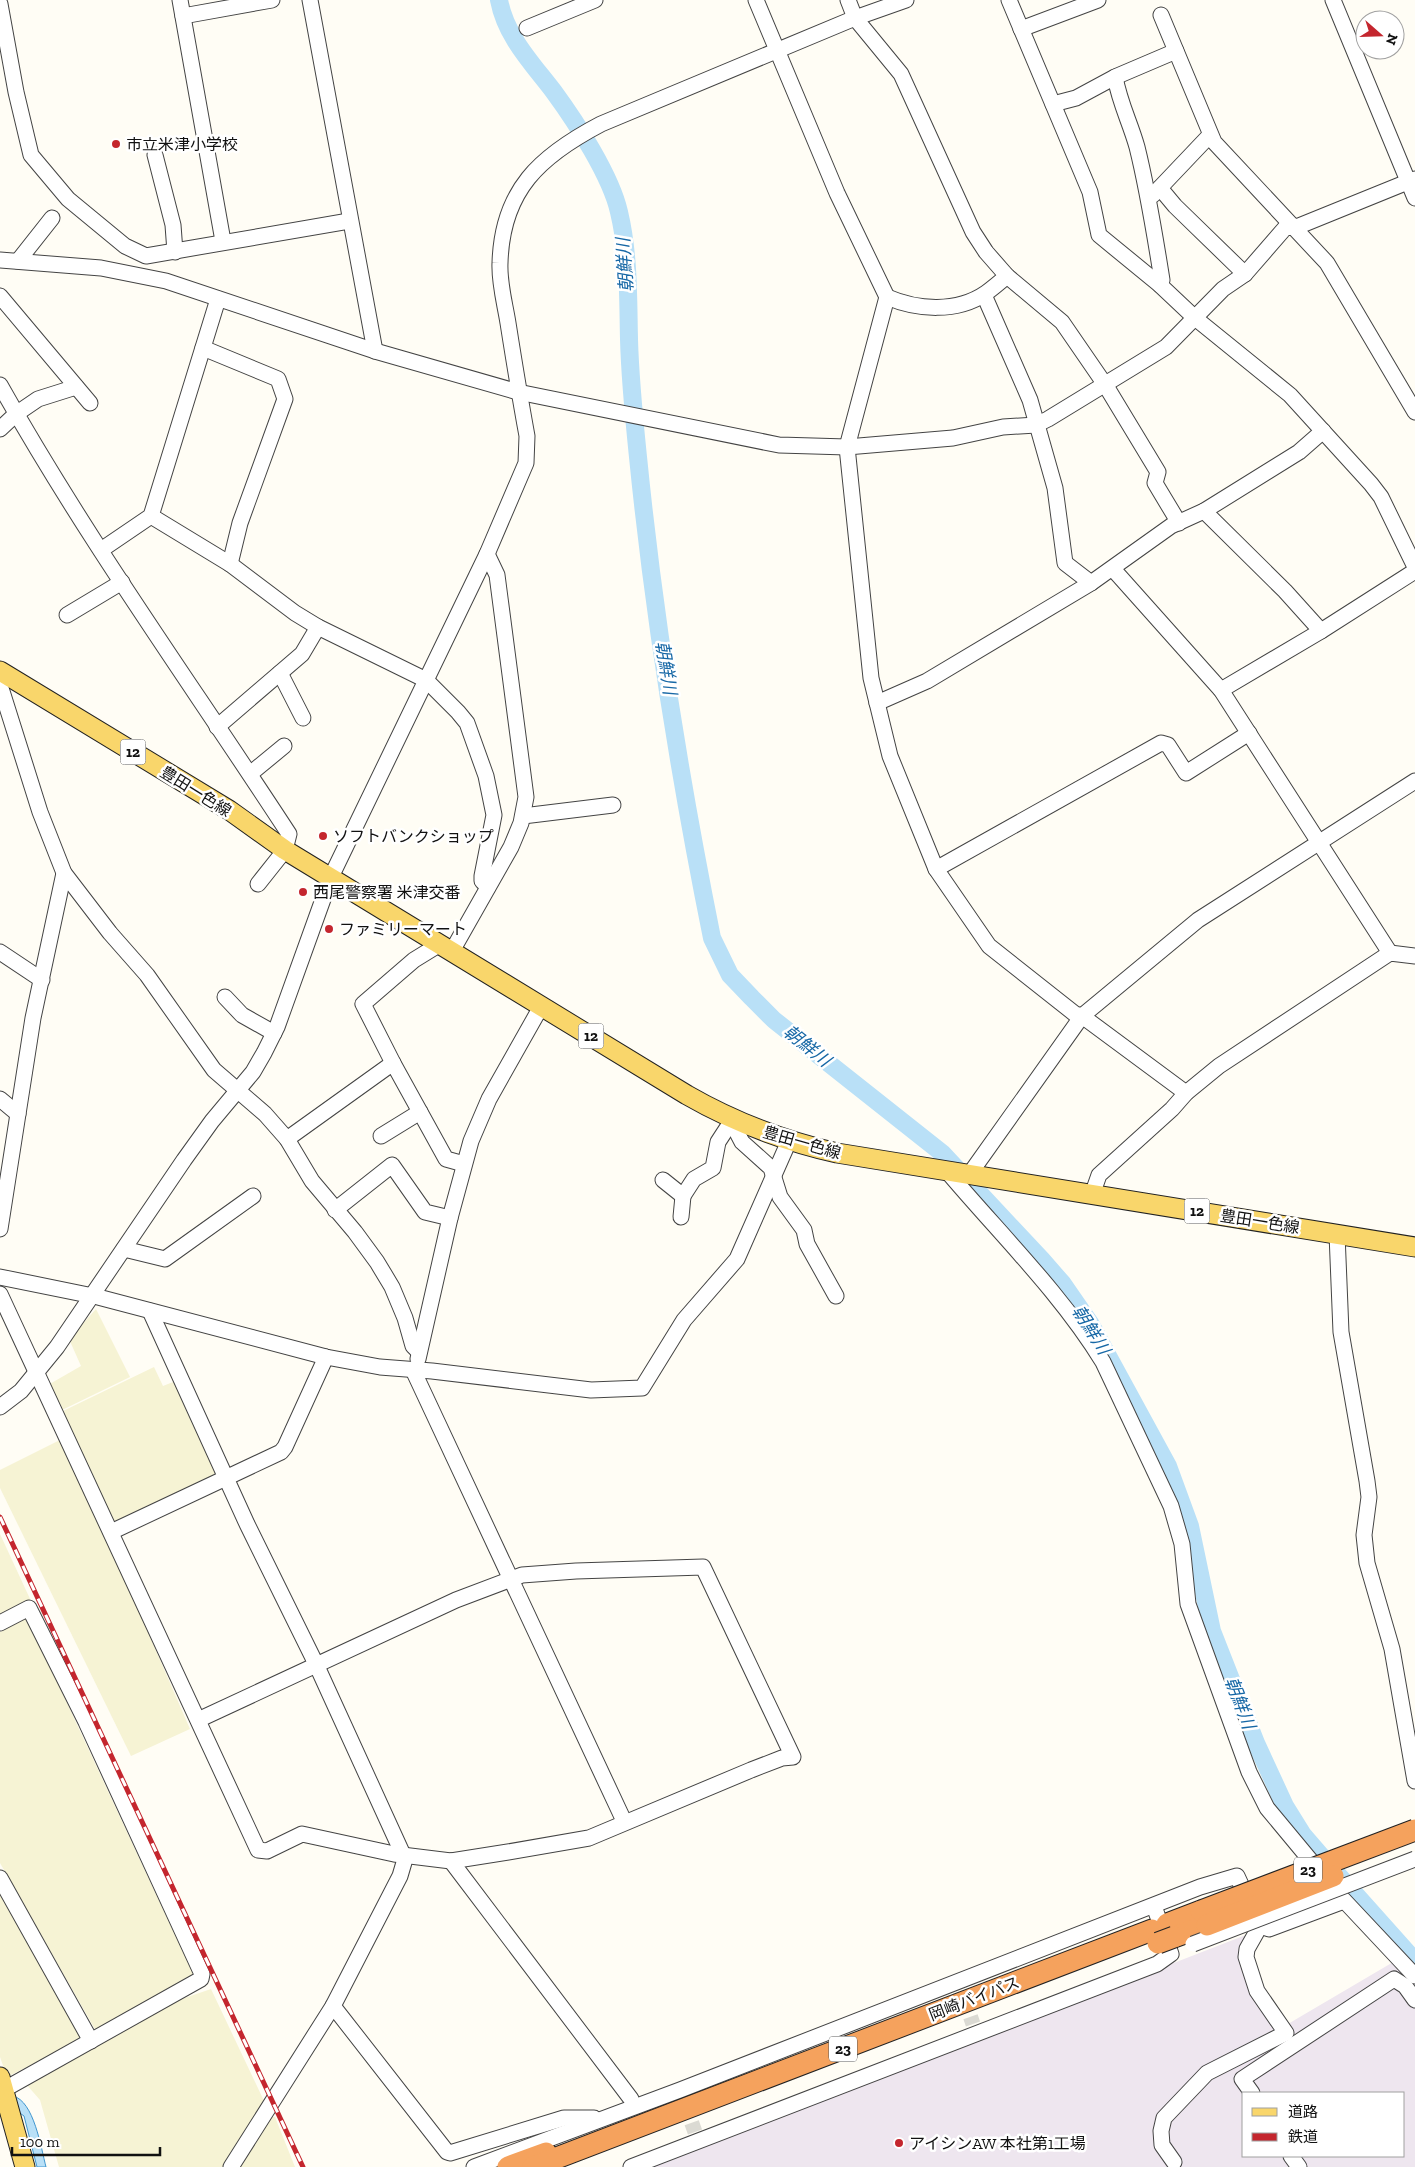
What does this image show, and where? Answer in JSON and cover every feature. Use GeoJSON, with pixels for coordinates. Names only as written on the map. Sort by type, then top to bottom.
{"type":"FeatureCollection","features":[{"type":"Feature","properties":{"kind":"highway","name":"岡崎バイパス"},"geometry":{"type":"LineString","coordinates":[[573,2167],[1169,1938],[1204,1918],[1415,1830]]}},
{"type":"Feature","properties":{"kind":"highway","name":"岡崎バイパス"},"geometry":{"type":"LineString","coordinates":[[1204,1918],[1415,1844]]}},
{"type":"Feature","properties":{"kind":"highway","name":"岡崎バイパス"},"geometry":{"type":"LineString","coordinates":[[533,2167],[618,2134],[1169,1938]]}},
{"type":"Feature","properties":{"kind":"highway","name":"23"},"geometry":{"type":"LineString","coordinates":[[508,2167],[562,2147],[618,2134]]}},
{"type":"Feature","properties":{"kind":"main road","name":"豊田一色線"},"geometry":{"type":"LineString","coordinates":[[0,670],[229,810],[285,850],[730,1120],[789,1141],[837,1153],[1415,1247]]}},
{"type":"Feature","properties":{"kind":"main road","name":"豊田一色線"},"geometry":{"type":"LineString","coordinates":[[0,684],[224,821],[263,836]]}},
{"type":"Feature","properties":{"kind":"main road"},"geometry":{"type":"LineString","coordinates":[[5,2091],[25,2167]]}},
{"type":"Feature","properties":{"kind":"street"},"geometry":{"type":"LineString","coordinates":[[180,0],[223,241]]}},
{"type":"Feature","properties":{"kind":"street"},"geometry":{"type":"LineString","coordinates":[[183,16],[272,0]]}},
{"type":"Feature","properties":{"kind":"street"},"geometry":{"type":"LineString","coordinates":[[310,0],[349,221],[375,351]]}},
{"type":"Feature","properties":{"kind":"street"},"geometry":{"type":"LineString","coordinates":[[527,28],[595,0]]}},
{"type":"Feature","properties":{"kind":"street"},"geometry":{"type":"LineString","coordinates":[[756,0],[837,193],[887,297],[907,306],[930,308],[961,303],[984,295],[1007,276]]}},
{"type":"Feature","properties":{"kind":"street"},"geometry":{"type":"LineString","coordinates":[[848,0],[856,18],[901,74],[969,225],[986,252],[1007,276],[1062,322],[1106,386],[1158,472],[1155,483],[1179,523]]}},
{"type":"Feature","properties":{"kind":"street"},"geometry":{"type":"LineString","coordinates":[[0,1407],[21,1391],[36,1373],[91,1297],[194,1146],[259,1062],[274,1033],[331,877],[487,554],[526,463],[527,436],[518,392],[500,265],[502,235],[515,195],[543,161],[567,142],[601,124],[856,18],[906,0]]}},
{"type":"Feature","properties":{"kind":"street"},"geometry":{"type":"LineString","coordinates":[[1009,0],[1090,192],[1098,232],[1195,318],[1290,395],[1381,497],[1415,566]]}},
{"type":"Feature","properties":{"kind":"street"},"geometry":{"type":"LineString","coordinates":[[1021,30],[1098,0]]}},
{"type":"Feature","properties":{"kind":"street"},"geometry":{"type":"LineString","coordinates":[[1334,0],[1412,181],[1415,198]]}},
{"type":"Feature","properties":{"kind":"street"},"geometry":{"type":"LineString","coordinates":[[0,4],[4,51],[31,155],[68,199],[124,246],[146,256],[176,252],[223,241],[349,221]]}},
{"type":"Feature","properties":{"kind":"street"},"geometry":{"type":"LineString","coordinates":[[1161,14],[1214,142],[1327,263],[1415,412]]}},
{"type":"Feature","properties":{"kind":"street"},"geometry":{"type":"LineString","coordinates":[[1053,104],[1076,98],[1115,77],[1176,52]]}},
{"type":"Feature","properties":{"kind":"street"},"geometry":{"type":"LineString","coordinates":[[1115,77],[1119,100],[1136,146],[1162,280],[1160,285]]}},
{"type":"Feature","properties":{"kind":"street"},"geometry":{"type":"LineString","coordinates":[[1147,197],[1152,196],[1210,135]]}},
{"type":"Feature","properties":{"kind":"street"},"geometry":{"type":"LineString","coordinates":[[155,155],[173,225],[176,252]]}},
{"type":"Feature","properties":{"kind":"street"},"geometry":{"type":"LineString","coordinates":[[0,260],[126,272],[166,281],[375,351],[518,392],[779,445],[847,447],[953,438],[1003,427],[1036,425],[1106,386],[1166,347],[1224,289],[1245,274],[1285,228],[1295,227],[1412,181]]}},
{"type":"Feature","properties":{"kind":"street"},"geometry":{"type":"LineString","coordinates":[[1160,188],[1175,206],[1245,274]]}},
{"type":"Feature","properties":{"kind":"street"},"geometry":{"type":"LineString","coordinates":[[18,261],[52,218]]}},
{"type":"Feature","properties":{"kind":"street"},"geometry":{"type":"LineString","coordinates":[[984,295],[1030,400],[1055,488],[1065,563],[1091,583]]}},
{"type":"Feature","properties":{"kind":"street"},"geometry":{"type":"LineString","coordinates":[[0,296],[90,403]]}},
{"type":"Feature","properties":{"kind":"street"},"geometry":{"type":"LineString","coordinates":[[887,297],[847,447],[870,668],[890,756],[936,869],[989,946],[1075,1014],[1082,1016],[1186,1093]]}},
{"type":"Feature","properties":{"kind":"street"},"geometry":{"type":"LineString","coordinates":[[101,550],[152,516],[218,299]]}},
{"type":"Feature","properties":{"kind":"street"},"geometry":{"type":"LineString","coordinates":[[203,348],[278,379],[285,399],[240,523],[230,564]]}},
{"type":"Feature","properties":{"kind":"street"},"geometry":{"type":"LineString","coordinates":[[0,385],[101,550],[289,834],[285,850],[258,884]]}},
{"type":"Feature","properties":{"kind":"street"},"geometry":{"type":"LineString","coordinates":[[0,430],[16,414],[38,400],[76,387]]}},
{"type":"Feature","properties":{"kind":"street"},"geometry":{"type":"LineString","coordinates":[[877,703],[927,680],[1091,583],[1156,537],[1204,511],[1299,452],[1323,431]]}},
{"type":"Feature","properties":{"kind":"street"},"geometry":{"type":"LineString","coordinates":[[1204,511],[1285,591],[1321,631]]}},
{"type":"Feature","properties":{"kind":"street"},"geometry":{"type":"LineString","coordinates":[[152,516],[230,564],[295,613],[318,627],[426,680],[467,723],[486,776],[494,815],[482,876],[482,881],[488,887]]}},
{"type":"Feature","properties":{"kind":"street"},"geometry":{"type":"LineString","coordinates":[[464,1164],[446,1159],[393,1063],[364,1004],[414,960],[446,947],[488,887],[511,847],[523,816],[526,797],[497,575],[487,554]]}},
{"type":"Feature","properties":{"kind":"street"},"geometry":{"type":"LineString","coordinates":[[1113,569],[1221,690],[1390,953]]}},
{"type":"Feature","properties":{"kind":"street"},"geometry":{"type":"LineString","coordinates":[[1221,690],[1321,631],[1415,571]]}},
{"type":"Feature","properties":{"kind":"street"},"geometry":{"type":"LineString","coordinates":[[66,615],[122,582]]}},
{"type":"Feature","properties":{"kind":"street"},"geometry":{"type":"LineString","coordinates":[[217,727],[302,654],[318,627]]}},
{"type":"Feature","properties":{"kind":"street"},"geometry":{"type":"LineString","coordinates":[[280,673],[303,718]]}},
{"type":"Feature","properties":{"kind":"street"},"geometry":{"type":"LineString","coordinates":[[0,684],[5,715],[64,873],[110,933],[147,975],[214,1070],[265,1114],[287,1139],[312,1181],[355,1232],[392,1287],[405,1318],[413,1346],[419,1352]]}},
{"type":"Feature","properties":{"kind":"street"},"geometry":{"type":"LineString","coordinates":[[936,869],[1161,743],[1168,745],[1186,773],[1249,733]]}},
{"type":"Feature","properties":{"kind":"street"},"geometry":{"type":"LineString","coordinates":[[250,774],[284,746]]}},
{"type":"Feature","properties":{"kind":"street"},"geometry":{"type":"LineString","coordinates":[[974,1176],[1082,1016],[1198,920],[1415,781]]}},
{"type":"Feature","properties":{"kind":"street"},"geometry":{"type":"LineString","coordinates":[[523,816],[613,805]]}},
{"type":"Feature","properties":{"kind":"street"},"geometry":{"type":"LineString","coordinates":[[0,1229],[31,1026],[64,873]]}},
{"type":"Feature","properties":{"kind":"street"},"geometry":{"type":"LineString","coordinates":[[0,952],[42,980]]}},
{"type":"Feature","properties":{"kind":"street"},"geometry":{"type":"LineString","coordinates":[[1092,1194],[1099,1176],[1172,1110],[1186,1093],[1219,1066],[1390,953],[1415,956]]}},
{"type":"Feature","properties":{"kind":"street"},"geometry":{"type":"LineString","coordinates":[[225,997],[242,1015],[274,1033]]}},
{"type":"Feature","properties":{"kind":"street"},"geometry":{"type":"LineString","coordinates":[[542,1005],[489,1099],[464,1164],[415,1370],[624,1821]]}},
{"type":"Feature","properties":{"kind":"street"},"geometry":{"type":"LineString","coordinates":[[287,1139],[393,1063]]}},
{"type":"Feature","properties":{"kind":"street"},"geometry":{"type":"LineString","coordinates":[[0,1099],[18,1114]]}},
{"type":"Feature","properties":{"kind":"street"},"geometry":{"type":"LineString","coordinates":[[381,1136],[420,1112]]}},
{"type":"Feature","properties":{"kind":"street"},"geometry":{"type":"LineString","coordinates":[[730,1120],[742,1142],[763,1159],[774,1177],[780,1197],[804,1230],[807,1244],[836,1296]]}},
{"type":"Feature","properties":{"kind":"street"},"geometry":{"type":"LineString","coordinates":[[681,1216],[683,1196],[694,1179],[713,1168],[716,1159],[715,1151],[730,1120]]}},
{"type":"Feature","properties":{"kind":"street"},"geometry":{"type":"LineString","coordinates":[[0,1277],[91,1297],[326,1357],[380,1367],[591,1390],[642,1388],[684,1320],[737,1259],[789,1141]]}},
{"type":"Feature","properties":{"kind":"street"},"geometry":{"type":"LineString","coordinates":[[335,1210],[392,1165],[424,1212],[450,1218]]}},
{"type":"Feature","properties":{"kind":"street"},"geometry":{"type":"LineString","coordinates":[[948,1171],[1033,1270],[1091,1342],[1103,1362],[1171,1506],[1182,1544],[1188,1604],[1253,1780],[1266,1808],[1344,1901],[1415,1976]]}},
{"type":"Feature","properties":{"kind":"street"},"geometry":{"type":"LineString","coordinates":[[663,1180],[683,1196]]}},
{"type":"Feature","properties":{"kind":"street"},"geometry":{"type":"LineString","coordinates":[[124,1249],[165,1259],[253,1196]]}},
{"type":"Feature","properties":{"kind":"street"},"geometry":{"type":"LineString","coordinates":[[1337,1234],[1340,1332],[1368,1489],[1364,1535],[1366,1563],[1392,1648],[1415,1782]]}},
{"type":"Feature","properties":{"kind":"street"},"geometry":{"type":"LineString","coordinates":[[0,1294],[26,1345],[36,1373],[258,1850],[267,1851],[302,1834],[404,1855],[451,1861],[589,1838],[624,1821],[649,1813],[751,1770],[782,1758],[793,1757],[704,1567],[576,1570],[534,1573],[512,1579],[456,1600],[198,1720]]}},
{"type":"Feature","properties":{"kind":"street"},"geometry":{"type":"LineString","coordinates":[[150,1312],[247,1524],[316,1664],[404,1855],[405,1861],[400,1876],[334,2006],[231,2167]]}},
{"type":"Feature","properties":{"kind":"street"},"geometry":{"type":"LineString","coordinates":[[111,1532],[280,1452],[285,1447],[326,1357]]}},
{"type":"Feature","properties":{"kind":"street"},"geometry":{"type":"LineString","coordinates":[[0,1623],[29,1608],[86,1722],[202,1974],[201,1978],[5,2091]]}},
{"type":"Feature","properties":{"kind":"street"},"geometry":{"type":"LineString","coordinates":[[631,2167],[697,2137],[976,2029],[1157,1964],[1169,1938],[1415,1859]]}},
{"type":"Feature","properties":{"kind":"street"},"geometry":{"type":"LineString","coordinates":[[451,1861],[631,2099]]}},
{"type":"Feature","properties":{"kind":"street"},"geometry":{"type":"LineString","coordinates":[[474,2167],[600,2119],[681,2095],[960,1988],[1200,1887],[1237,1876],[1260,1926],[1269,1930],[1344,1901]]}},
{"type":"Feature","properties":{"kind":"street"},"geometry":{"type":"LineString","coordinates":[[1,1882],[91,2041]]}},
{"type":"Feature","properties":{"kind":"street"},"geometry":{"type":"LineString","coordinates":[[1154,1906],[1169,1938]]}},
{"type":"Feature","properties":{"kind":"street"},"geometry":{"type":"LineString","coordinates":[[1174,2162],[1162,2145],[1161,2131],[1164,2118],[1208,2073],[1286,2034],[1257,1991],[1246,1957],[1247,1949],[1260,1926]]}},
{"type":"Feature","properties":{"kind":"street"},"geometry":{"type":"LineString","coordinates":[[1251,2092],[1242,2079],[1394,1979],[1405,1986],[1415,2000]]}},
{"type":"Feature","properties":{"kind":"street"},"geometry":{"type":"LineString","coordinates":[[334,2006],[447,2152],[537,2128],[564,2118],[600,2119]]}},
{"type":"Feature","properties":{"kind":"shaded area"},"geometry":{"type":"Polygon","coordinates":[[[96,1309],[130,1377],[60,1411],[48,1385],[81,1366],[69,1339],[96,1309]]]}},
{"type":"Feature","properties":{"kind":"shaded area"},"geometry":{"type":"Polygon","coordinates":[[[154,1367],[163,1386],[178,1380],[221,1473],[114,1523],[61,1412],[154,1367]]]}},
{"type":"Feature","properties":{"kind":"shaded area"},"geometry":{"type":"Polygon","coordinates":[[[60,1440],[131,1593],[190,1729],[131,1756],[0,1488],[0,1470],[60,1440]]]}},
{"type":"Feature","properties":{"kind":"shaded area"},"geometry":{"type":"Polygon","coordinates":[[[0,1534],[31,1601],[0,1618],[0,1534]]]}},
{"type":"Feature","properties":{"kind":"shaded area"},"geometry":{"type":"Polygon","coordinates":[[[27,1617],[193,1974],[96,2031],[0,1863],[0,1632],[27,1617]]]}},
{"type":"Feature","properties":{"kind":"shaded area"},"geometry":{"type":"Polygon","coordinates":[[[2,1893],[82,2039],[7,2077],[0,2057],[0,1894],[2,1893]]]}},
{"type":"Feature","properties":{"kind":"shaded area"},"geometry":{"type":"Polygon","coordinates":[[[1251,1933],[1240,1952],[1276,2031],[1395,1961],[1415,1984],[1415,2167],[648,2167],[1251,1933]]]}},
{"type":"Feature","properties":{"kind":"shaded area"},"geometry":{"type":"Polygon","coordinates":[[[211,1989],[265,2103],[224,2167],[59,2167],[40,2100],[26,2084],[170,2003],[211,1989]]]}},
{"type":"Feature","properties":{"kind":"shaded area"},"geometry":{"type":"Polygon","coordinates":[[[267,2117],[275,2117],[295,2167],[235,2167],[267,2117]]]}},
{"type":"Feature","properties":{"kind":"water"},"geometry":{"type":"Polygon","coordinates":[[[13,2096],[26,2107],[36,2126],[46,2167],[37,2167],[24,2116],[17,2111],[13,2096]]]}},
{"type":"Feature","properties":{"kind":"waterway","name":"朝鮮川"},"geometry":{"type":"LineString","coordinates":[[499,0],[507,26],[514,38],[563,104],[592,150],[609,182],[619,212],[626,259],[634,413],[644,517],[669,698],[712,938],[730,975],[774,1020],[942,1153],[1063,1284],[1090,1323],[1168,1466],[1190,1526],[1212,1631],[1256,1743],[1285,1806],[1303,1835],[1415,1961]]}},
{"type":"Feature","properties":{"kind":"tunnel"},"geometry":{"type":"LineString","coordinates":[[963,1995],[973,2024]]}},
{"type":"Feature","properties":{"kind":"tunnel"},"geometry":{"type":"LineString","coordinates":[[684,2101],[695,2132]]}},
{"type":"Feature","properties":{"kind":"railway"},"geometry":{"type":"LineString","coordinates":[[0,1517],[303,2167]]}},
{"type":"Feature","properties":{"kind":"place","name":"市立米津小学校"},"geometry":{"type":"Point","coordinates":[116,144]}},
{"type":"Feature","properties":{"kind":"place","name":"ソフトバンクショップ"},"geometry":{"type":"Point","coordinates":[323,836]}},
{"type":"Feature","properties":{"kind":"place","name":"西尾警察署 米津交番"},"geometry":{"type":"Point","coordinates":[303,892]}},
{"type":"Feature","properties":{"kind":"place","name":"ファミリーマート"},"geometry":{"type":"Point","coordinates":[329,929]}},
{"type":"Feature","properties":{"kind":"place","name":"アイシンAW 本社第1工場"},"geometry":{"type":"Point","coordinates":[899,2143]}}]}
